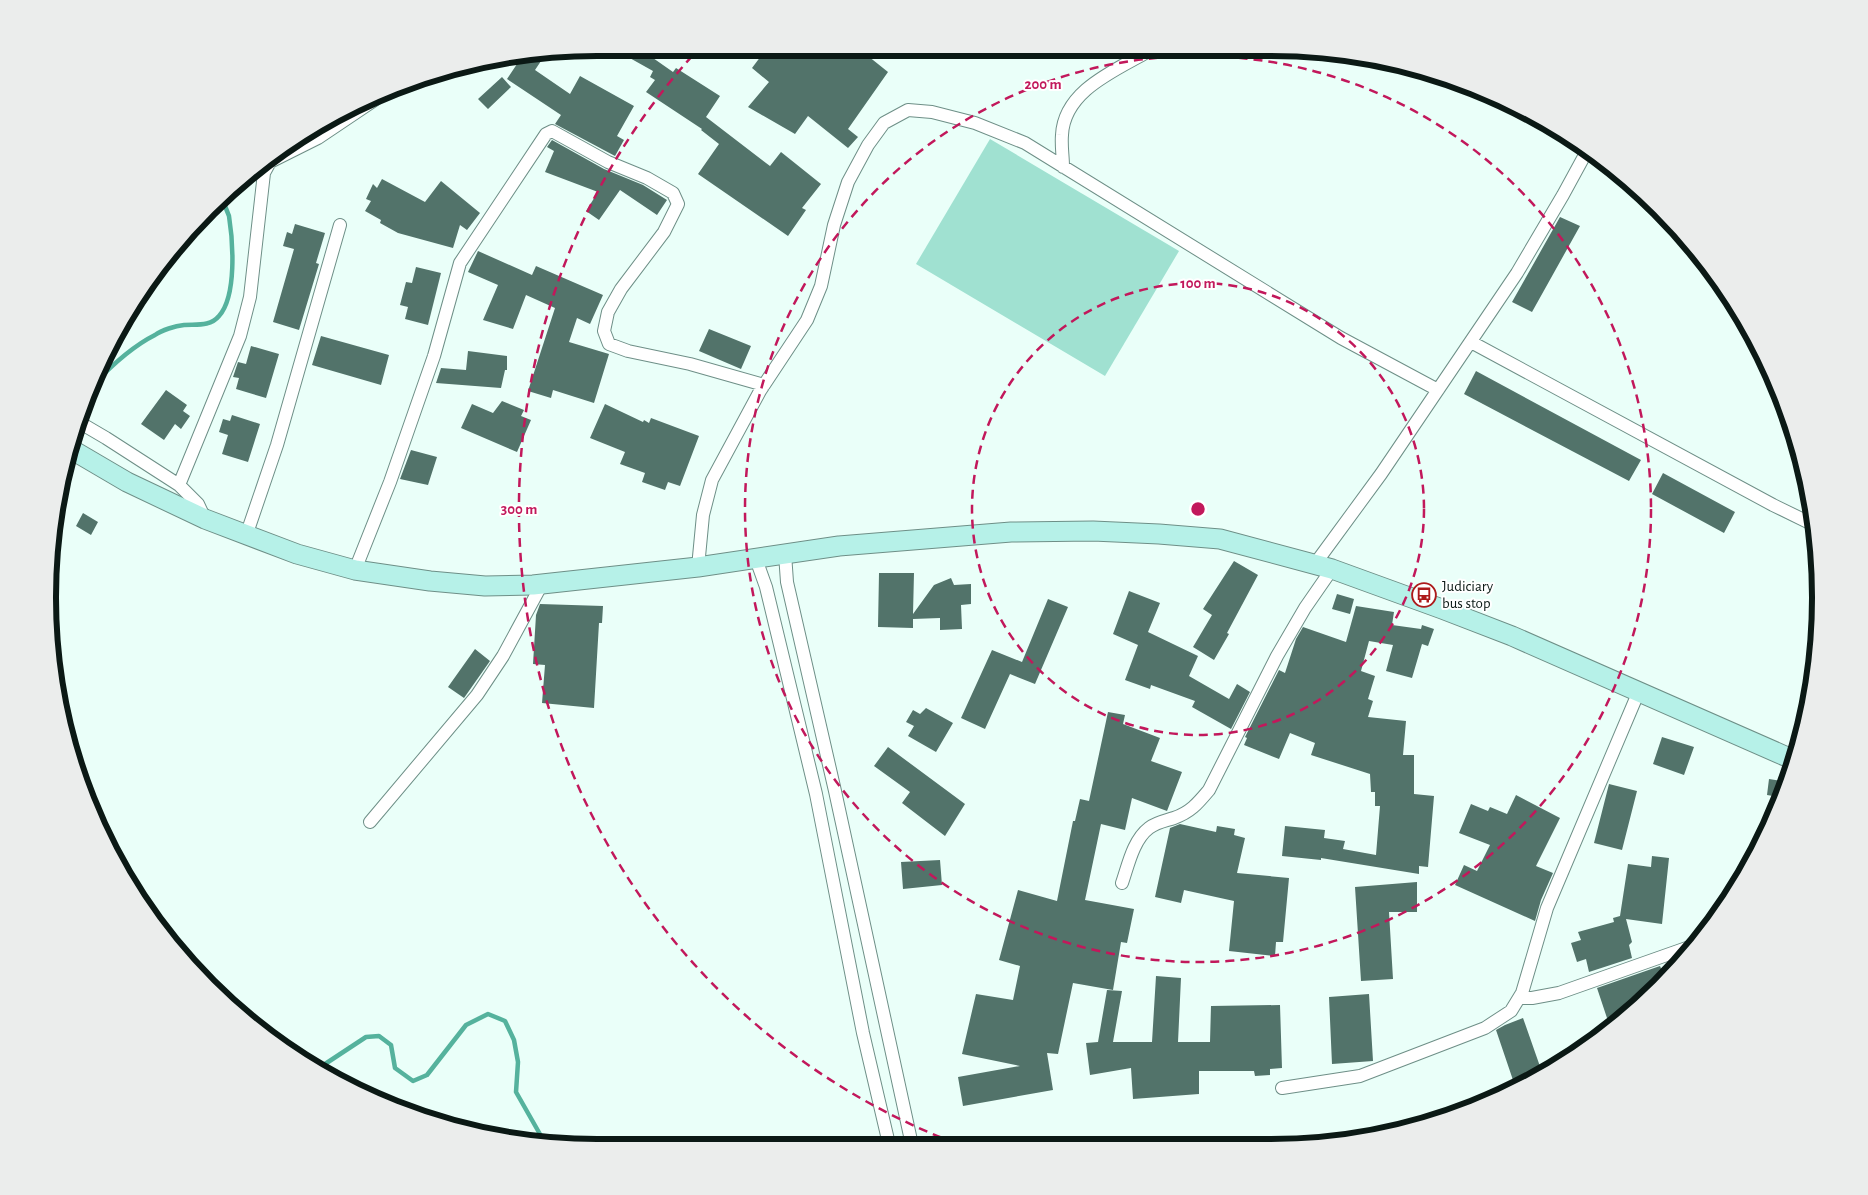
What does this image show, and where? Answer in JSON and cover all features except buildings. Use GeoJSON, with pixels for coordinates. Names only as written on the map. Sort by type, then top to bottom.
{"type":"FeatureCollection","features":[{"type":"Feature","properties":{"kind":"main road"},"geometry":{"type":"LineString","coordinates":[[77,452],[127,482],[246,536],[297,554],[355,570],[430,582],[485,586],[542,584],[698,567],[839,546],[1011,532],[1093,531],[1220,539],[1323,567],[1512,636],[1787,757]]}},
{"type":"Feature","properties":{"kind":"street"},"geometry":{"type":"LineString","coordinates":[[1063,167],[1061,134],[1076,98],[1095,82],[1139,56]]}},
{"type":"Feature","properties":{"kind":"street"},"geometry":{"type":"LineString","coordinates":[[698,567],[703,515],[712,480],[764,385],[807,320],[821,286],[834,225],[848,182],[868,145],[884,123],[908,110],[932,112],[975,123],[1025,143],[1341,338],[1438,390]]}},
{"type":"Feature","properties":{"kind":"street"},"geometry":{"type":"LineString","coordinates":[[290,152],[318,138],[351,116]]}},
{"type":"Feature","properties":{"kind":"street"},"geometry":{"type":"LineString","coordinates":[[355,570],[390,482],[434,356],[460,263],[546,134],[552,131],[608,162],[647,178],[673,193],[678,204],[664,232],[621,289],[608,312],[604,331],[609,344],[628,351],[690,364],[764,385]]}},
{"type":"Feature","properties":{"kind":"street"},"geometry":{"type":"LineString","coordinates":[[1122,883],[1139,838],[1159,822],[1174,818],[1194,808],[1210,790],[1277,656],[1305,608],[1323,567],[1381,474],[1517,273],[1584,156]]}},
{"type":"Feature","properties":{"kind":"street"},"geometry":{"type":"LineString","coordinates":[[180,484],[240,336],[250,297],[266,170]]}},
{"type":"Feature","properties":{"kind":"street"},"geometry":{"type":"LineString","coordinates":[[246,536],[277,446],[340,225]]}},
{"type":"Feature","properties":{"kind":"street"},"geometry":{"type":"LineString","coordinates":[[1471,342],[1806,521]]}},
{"type":"Feature","properties":{"kind":"street"},"geometry":{"type":"LineString","coordinates":[[85,426],[180,484],[198,504],[205,519]]}},
{"type":"Feature","properties":{"kind":"street"},"geometry":{"type":"LineString","coordinates":[[785,554],[787,582],[835,790],[911,1139]]}},
{"type":"Feature","properties":{"kind":"street"},"geometry":{"type":"LineString","coordinates":[[756,559],[766,587],[816,794],[863,1033],[888,1139]]}},
{"type":"Feature","properties":{"kind":"street"},"geometry":{"type":"LineString","coordinates":[[370,822],[477,695],[503,656],[542,584]]}},
{"type":"Feature","properties":{"kind":"street"},"geometry":{"type":"LineString","coordinates":[[1282,1088],[1360,1076],[1485,1028],[1511,1011],[1522,993],[1547,908],[1639,691]]}},
{"type":"Feature","properties":{"kind":"street"},"geometry":{"type":"LineString","coordinates":[[1519,998],[1532,998],[1558,993],[1680,950]]}},
{"type":"Feature","properties":{"kind":"green space"},"geometry":{"type":"Polygon","coordinates":[[[990,139],[1179,251],[1105,376],[916,264],[990,139]]]}},
{"type":"Feature","properties":{"kind":"waterway"},"geometry":{"type":"LineString","coordinates":[[105,373],[130,351],[158,333],[169,328],[211,322],[219,316],[225,307],[229,295],[232,268],[232,239],[229,216],[225,206]]}},
{"type":"Feature","properties":{"kind":"waterway"},"geometry":{"type":"LineString","coordinates":[[324,1064],[366,1037],[379,1036],[391,1045],[395,1068],[413,1081],[427,1075],[466,1025],[488,1014],[505,1021],[514,1040],[518,1062],[516,1092],[541,1136]]}},
{"type":"Feature","properties":{"kind":"place","name":"Judiciary bus stop"},"geometry":{"type":"Point","coordinates":[1424,595]}}]}
